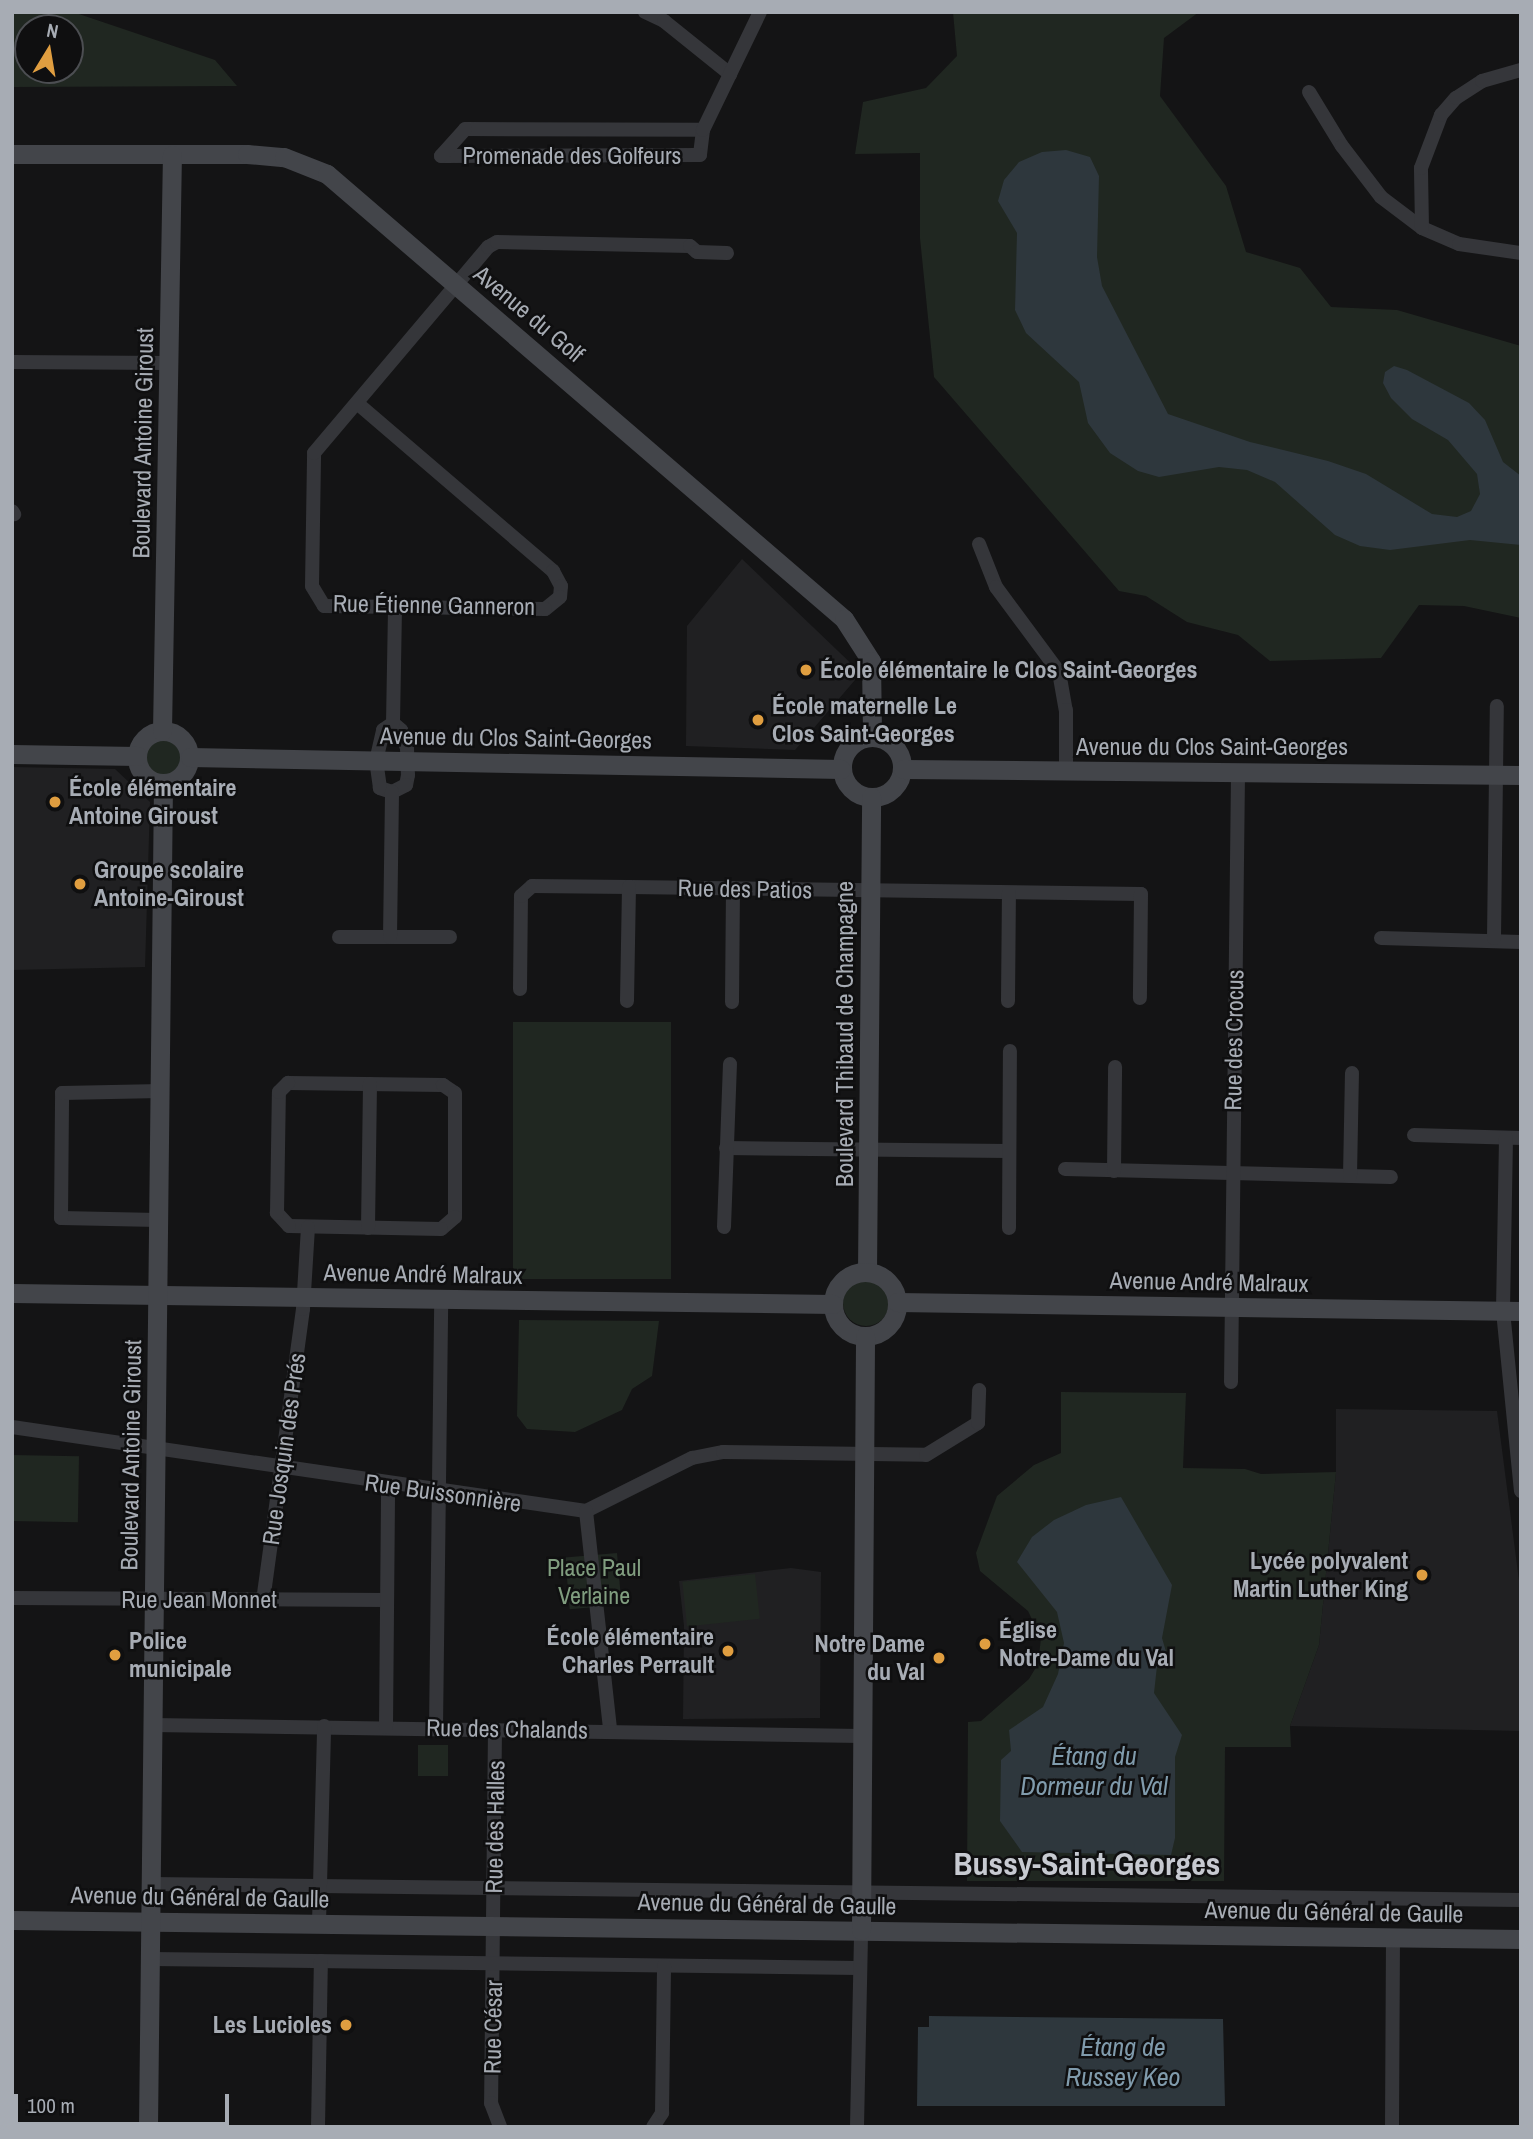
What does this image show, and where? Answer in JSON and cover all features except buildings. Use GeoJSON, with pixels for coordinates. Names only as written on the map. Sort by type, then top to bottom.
{"type":"FeatureCollection","features":[{"type":"Feature","properties":{"kind":"street"},"geometry":{"type":"LineString","coordinates":[[645,12],[663,21],[730,74]]}},
{"type":"Feature","properties":{"kind":"street","name":"Promenade des Golfeurs"},"geometry":{"type":"LineString","coordinates":[[703,130],[465,129],[440,156],[700,155],[703,130],[760,12]]}},
{"type":"Feature","properties":{"kind":"street"},"geometry":{"type":"LineString","coordinates":[[1422,228],[1421,168],[1441,115],[1456,98],[1482,81],[1521,70]]}},
{"type":"Feature","properties":{"kind":"street"},"geometry":{"type":"LineString","coordinates":[[1309,92],[1342,146],[1381,197],[1422,228],[1459,244],[1521,253]]}},
{"type":"Feature","properties":{"kind":"street","name":"Avenue du Golf"},"geometry":{"type":"LineString","coordinates":[[12,154],[284,157],[327,174],[844,619],[871,662],[872,736]]}},
{"type":"Feature","properties":{"kind":"street","name":"Boulevard Antoine Giroust"},"geometry":{"type":"LineString","coordinates":[[162,731],[172,155]]}},
{"type":"Feature","properties":{"kind":"street","name":"Rue Étienne Ganneron"},"geometry":{"type":"LineString","coordinates":[[357,404],[553,571],[561,586],[559,597],[545,609],[324,606],[312,586],[314,453],[488,247],[507,239],[690,246],[697,253],[727,253]]}},
{"type":"Feature","properties":{"kind":"street"},"geometry":{"type":"LineString","coordinates":[[12,362],[168,363]]}},
{"type":"Feature","properties":{"kind":"street"},"geometry":{"type":"LineString","coordinates":[[979,544],[996,587],[1059,671],[1066,710],[1066,771]]}},
{"type":"Feature","properties":{"kind":"street"},"geometry":{"type":"LineString","coordinates":[[393,723],[383,730],[376,761],[380,788],[392,792],[406,785],[408,761],[401,730],[393,723],[395,608]]}},
{"type":"Feature","properties":{"kind":"street"},"geometry":{"type":"LineString","coordinates":[[1494,938],[1497,706]]}},
{"type":"Feature","properties":{"kind":"street"},"geometry":{"type":"LineString","coordinates":[[162,731],[184,741],[190,757],[179,779],[163,783],[147,778],[137,756],[148,736],[162,731]]}},
{"type":"Feature","properties":{"kind":"street"},"geometry":{"type":"LineString","coordinates":[[872,736],[891,743],[902,769],[889,792],[871,797],[855,792],[841,769],[846,750],[872,736]]}},
{"type":"Feature","properties":{"kind":"street"},"geometry":{"type":"LineString","coordinates":[[12,754],[137,756]]}},
{"type":"Feature","properties":{"kind":"street","name":"Avenue du Clos Saint-Georges"},"geometry":{"type":"LineString","coordinates":[[190,757],[841,769]]}},
{"type":"Feature","properties":{"kind":"street","name":"Avenue du Clos Saint-Georges"},"geometry":{"type":"LineString","coordinates":[[902,769],[1521,775]]}},
{"type":"Feature","properties":{"kind":"street","name":"Rue des Crocus"},"geometry":{"type":"LineString","coordinates":[[1231,1382],[1238,772]]}},
{"type":"Feature","properties":{"kind":"street","name":"Boulevard Antoine Giroust"},"geometry":{"type":"LineString","coordinates":[[148,2127],[163,783]]}},
{"type":"Feature","properties":{"kind":"street"},"geometry":{"type":"LineString","coordinates":[[390,937],[392,792]]}},
{"type":"Feature","properties":{"kind":"street","name":"Boulevard Thibaud de Champagne"},"geometry":{"type":"LineString","coordinates":[[867,1272],[871,797]]}},
{"type":"Feature","properties":{"kind":"street","name":"Rue des Patios"},"geometry":{"type":"LineString","coordinates":[[520,989],[522,896],[532,886],[1141,894],[1140,999]]}},
{"type":"Feature","properties":{"kind":"street"},"geometry":{"type":"LineString","coordinates":[[627,1001],[628,887]]}},
{"type":"Feature","properties":{"kind":"street"},"geometry":{"type":"LineString","coordinates":[[732,1002],[733,888]]}},
{"type":"Feature","properties":{"kind":"street"},"geometry":{"type":"LineString","coordinates":[[1008,1001],[1009,892]]}},
{"type":"Feature","properties":{"kind":"street"},"geometry":{"type":"LineString","coordinates":[[339,937],[450,937]]}},
{"type":"Feature","properties":{"kind":"street"},"geometry":{"type":"LineString","coordinates":[[1381,938],[1494,938],[1521,942]]}},
{"type":"Feature","properties":{"kind":"street"},"geometry":{"type":"LineString","coordinates":[[1009,1228],[1010,1051]]}},
{"type":"Feature","properties":{"kind":"street"},"geometry":{"type":"LineString","coordinates":[[724,1227],[730,1064]]}},
{"type":"Feature","properties":{"kind":"street"},"geometry":{"type":"LineString","coordinates":[[1114,1171],[1115,1067]]}},
{"type":"Feature","properties":{"kind":"street"},"geometry":{"type":"LineString","coordinates":[[1350,1176],[1352,1073]]}},
{"type":"Feature","properties":{"kind":"street"},"geometry":{"type":"LineString","coordinates":[[288,1083],[443,1085],[455,1093],[455,1217],[441,1228],[307,1227],[289,1226],[277,1213],[279,1092],[288,1083]]}},
{"type":"Feature","properties":{"kind":"street"},"geometry":{"type":"LineString","coordinates":[[368,1228],[370,1084]]}},
{"type":"Feature","properties":{"kind":"street"},"geometry":{"type":"LineString","coordinates":[[158,1220],[61,1219],[62,1093],[161,1091]]}},
{"type":"Feature","properties":{"kind":"street"},"geometry":{"type":"LineString","coordinates":[[1414,1135],[1513,1138],[1512,1311],[1521,1491]]}},
{"type":"Feature","properties":{"kind":"street"},"geometry":{"type":"LineString","coordinates":[[726,1148],[1008,1151]]}},
{"type":"Feature","properties":{"kind":"street"},"geometry":{"type":"LineString","coordinates":[[1065,1169],[1391,1177]]}},
{"type":"Feature","properties":{"kind":"street","name":"Rue Josquin des Prés"},"geometry":{"type":"LineString","coordinates":[[263,1601],[304,1297],[307,1227]]}},
{"type":"Feature","properties":{"kind":"street"},"geometry":{"type":"LineString","coordinates":[[867,1272],[888,1281],[897,1302],[889,1324],[865,1336],[839,1322],[833,1304],[839,1284],[867,1272]]}},
{"type":"Feature","properties":{"kind":"street","name":"Avenue André Malraux"},"geometry":{"type":"LineString","coordinates":[[12,1293],[833,1304]]}},
{"type":"Feature","properties":{"kind":"street"},"geometry":{"type":"LineString","coordinates":[[436,1728],[441,1299]]}},
{"type":"Feature","properties":{"kind":"street","name":"Avenue André Malraux"},"geometry":{"type":"LineString","coordinates":[[897,1302],[1512,1311]]}},
{"type":"Feature","properties":{"kind":"street"},"geometry":{"type":"LineString","coordinates":[[857,2127],[858,1968],[862,1892],[865,1336]]}},
{"type":"Feature","properties":{"kind":"street"},"geometry":{"type":"LineString","coordinates":[[610,1730],[586,1511],[692,1458],[723,1452],[926,1455],[978,1423],[979,1390]]}},
{"type":"Feature","properties":{"kind":"street","name":"Rue Buissonnière"},"geometry":{"type":"LineString","coordinates":[[12,1427],[439,1493],[586,1511]]}},
{"type":"Feature","properties":{"kind":"street"},"geometry":{"type":"LineString","coordinates":[[386,1727],[388,1485]]}},
{"type":"Feature","properties":{"kind":"street","name":"Rue Jean Monnet"},"geometry":{"type":"LineString","coordinates":[[12,1598],[386,1600]]}},
{"type":"Feature","properties":{"kind":"street","name":"Rue des Chalands"},"geometry":{"type":"LineString","coordinates":[[152,1725],[495,1728],[861,1736]]}},
{"type":"Feature","properties":{"kind":"street"},"geometry":{"type":"LineString","coordinates":[[319,1923],[324,1726]]}},
{"type":"Feature","properties":{"kind":"street","name":"Rue des Halles"},"geometry":{"type":"LineString","coordinates":[[495,1728],[495,1926]]}},
{"type":"Feature","properties":{"kind":"street","name":"Avenue du Général de Gaulle"},"geometry":{"type":"LineString","coordinates":[[152,1884],[1521,1900]]}},
{"type":"Feature","properties":{"kind":"street","name":"Avenue du Général de Gaulle"},"geometry":{"type":"LineString","coordinates":[[12,1920],[1521,1938]]}},
{"type":"Feature","properties":{"kind":"street","name":"Rue César"},"geometry":{"type":"LineString","coordinates":[[495,1926],[491,2103],[500,2127]]}},
{"type":"Feature","properties":{"kind":"street"},"geometry":{"type":"LineString","coordinates":[[1392,2127],[1393,1937]]}},
{"type":"Feature","properties":{"kind":"street"},"geometry":{"type":"LineString","coordinates":[[150,1959],[858,1968]]}},
{"type":"Feature","properties":{"kind":"street"},"geometry":{"type":"LineString","coordinates":[[318,2127],[321,1961]]}},
{"type":"Feature","properties":{"kind":"street"},"geometry":{"type":"LineString","coordinates":[[653,2127],[662,2113],[664,1966]]}},
{"type":"Feature","properties":{"kind":"shaded area"},"geometry":{"type":"Polygon","coordinates":[[[742,559],[861,673],[795,750],[686,746],[687,626],[742,559]]]}},
{"type":"Feature","properties":{"kind":"shaded area","name":"Groupe scolaire Antoine-Giroust"},"geometry":{"type":"Polygon","coordinates":[[[12,767],[115,769],[150,802],[145,967],[12,970],[12,767]]]}},
{"type":"Feature","properties":{"kind":"shaded area","name":"Lycée polyvalent Martin Luther King"},"geometry":{"type":"Polygon","coordinates":[[[1336,1409],[1497,1411],[1521,1596],[1521,1731],[1290,1726],[1319,1645],[1336,1472],[1336,1409]]]}},
{"type":"Feature","properties":{"kind":"shaded area"},"geometry":{"type":"Polygon","coordinates":[[[791,1568],[821,1572],[820,1718],[683,1719],[684,1626],[679,1581],[791,1568]]]}},
{"type":"Feature","properties":{"kind":"green space"},"geometry":{"type":"Polygon","coordinates":[[[12,12],[79,14],[14,14],[14,84],[84,84],[84,16],[215,60],[237,86],[12,87],[12,12]]]}},
{"type":"Feature","properties":{"kind":"green space"},"geometry":{"type":"Polygon","coordinates":[[[953,12],[1199,12],[1164,38],[1160,96],[1226,186],[1246,252],[1300,268],[1331,307],[1397,310],[1521,346],[1521,618],[1464,606],[1419,605],[1381,658],[1270,661],[1238,635],[1187,622],[1146,596],[1119,591],[934,377],[920,238],[920,153],[855,154],[863,102],[926,88],[957,56],[953,12]]]}},
{"type":"Feature","properties":{"kind":"green space"},"geometry":{"type":"Polygon","coordinates":[[[164,740],[177,745],[182,758],[177,771],[164,776],[151,771],[146,758],[151,745],[164,740]]]}},
{"type":"Feature","properties":{"kind":"green space"},"geometry":{"type":"Polygon","coordinates":[[[513,1022],[671,1022],[671,1279],[513,1279],[513,1022]]]}},
{"type":"Feature","properties":{"kind":"green space"},"geometry":{"type":"Polygon","coordinates":[[[866,1280],[882,1287],[889,1303],[882,1319],[866,1326],[850,1319],[843,1303],[850,1287],[866,1280]]]}},
{"type":"Feature","properties":{"kind":"green space"},"geometry":{"type":"Polygon","coordinates":[[[519,1320],[659,1321],[652,1376],[632,1389],[622,1410],[575,1432],[527,1429],[517,1416],[519,1320]]]}},
{"type":"Feature","properties":{"kind":"green space"},"geometry":{"type":"Polygon","coordinates":[[[1061,1392],[1186,1393],[1183,1468],[1245,1469],[1261,1474],[1336,1472],[1319,1645],[1290,1726],[1291,1747],[1225,1747],[1224,1881],[967,1881],[968,1722],[981,1721],[1029,1679],[1038,1664],[1041,1638],[1028,1611],[980,1571],[976,1553],[997,1496],[1034,1465],[1061,1453],[1061,1392]]]}},
{"type":"Feature","properties":{"kind":"green space"},"geometry":{"type":"Polygon","coordinates":[[[12,1455],[79,1456],[78,1522],[12,1521],[12,1455]]]}},
{"type":"Feature","properties":{"kind":"green space","name":"Place Paul Verlaine"},"geometry":{"type":"Polygon","coordinates":[[[617,1553],[622,1605],[570,1609],[565,1558],[617,1553]]]}},
{"type":"Feature","properties":{"kind":"green space"},"geometry":{"type":"Polygon","coordinates":[[[755,1574],[760,1619],[687,1626],[682,1582],[755,1574]]]}},
{"type":"Feature","properties":{"kind":"green space"},"geometry":{"type":"Polygon","coordinates":[[[418,1745],[448,1745],[448,1776],[418,1776],[418,1745]]]}},
{"type":"Feature","properties":{"kind":"water"},"geometry":{"type":"Polygon","coordinates":[[[1066,150],[1090,157],[1099,176],[1097,257],[1102,286],[1168,414],[1250,442],[1328,461],[1366,474],[1432,514],[1457,517],[1471,511],[1480,494],[1477,474],[1448,440],[1412,419],[1391,398],[1383,383],[1385,372],[1394,366],[1407,370],[1469,403],[1485,420],[1503,462],[1521,476],[1521,545],[1470,540],[1390,550],[1360,546],[1335,535],[1275,482],[1247,470],[1219,467],[1159,477],[1138,471],[1110,453],[1088,423],[1079,382],[1026,333],[1015,310],[1017,233],[998,201],[1004,180],[1019,162],[1042,152],[1066,150]]]}},
{"type":"Feature","properties":{"kind":"water","name":"Étang du Dormeur du Val"},"geometry":{"type":"Polygon","coordinates":[[[1121,1497],[1172,1585],[1162,1638],[1167,1655],[1157,1666],[1154,1693],[1182,1735],[1175,1757],[1175,1838],[1171,1855],[1022,1852],[1000,1821],[1001,1760],[1011,1751],[1009,1730],[1043,1707],[1058,1674],[1064,1643],[1057,1612],[1017,1562],[1032,1537],[1054,1520],[1086,1505],[1121,1497]]]}},
{"type":"Feature","properties":{"kind":"water","name":"Étang de Russey Keo"},"geometry":{"type":"Polygon","coordinates":[[[929,2016],[1223,2019],[1225,2106],[917,2106],[918,2027],[929,2027],[929,2016]]]}},
{"type":"Feature","properties":{"kind":"place","name":"École élémentaire le Clos Saint-Georges"},"geometry":{"type":"Point","coordinates":[806,670]}},
{"type":"Feature","properties":{"kind":"place","name":"École maternelle Le Clos Saint-Georges"},"geometry":{"type":"Point","coordinates":[758,720]}},
{"type":"Feature","properties":{"kind":"place","name":"École élémentaire Antoine Giroust"},"geometry":{"type":"Point","coordinates":[55,802]}},
{"type":"Feature","properties":{"kind":"place","name":"Groupe scolaire Antoine-Giroust"},"geometry":{"type":"Point","coordinates":[80,884]}},
{"type":"Feature","properties":{"kind":"place","name":"Lycée polyvalent Martin Luther King"},"geometry":{"type":"Point","coordinates":[1422,1575]}},
{"type":"Feature","properties":{"kind":"place","name":"Église Notre-Dame du Val"},"geometry":{"type":"Point","coordinates":[985,1644]}},
{"type":"Feature","properties":{"kind":"place","name":"École élémentaire Charles Perrault"},"geometry":{"type":"Point","coordinates":[728,1651]}},
{"type":"Feature","properties":{"kind":"place","name":"Police municipale"},"geometry":{"type":"Point","coordinates":[115,1655]}},
{"type":"Feature","properties":{"kind":"place","name":"Notre Dame du Val"},"geometry":{"type":"Point","coordinates":[939,1658]}},
{"type":"Feature","properties":{"kind":"place","name":"Les Lucioles"},"geometry":{"type":"Point","coordinates":[346,2025]}},
{"type":"Feature","properties":{"kind":"district","name":"Bussy-Saint-Georges"},"geometry":{"type":"Point","coordinates":[1087,1864]}}]}
